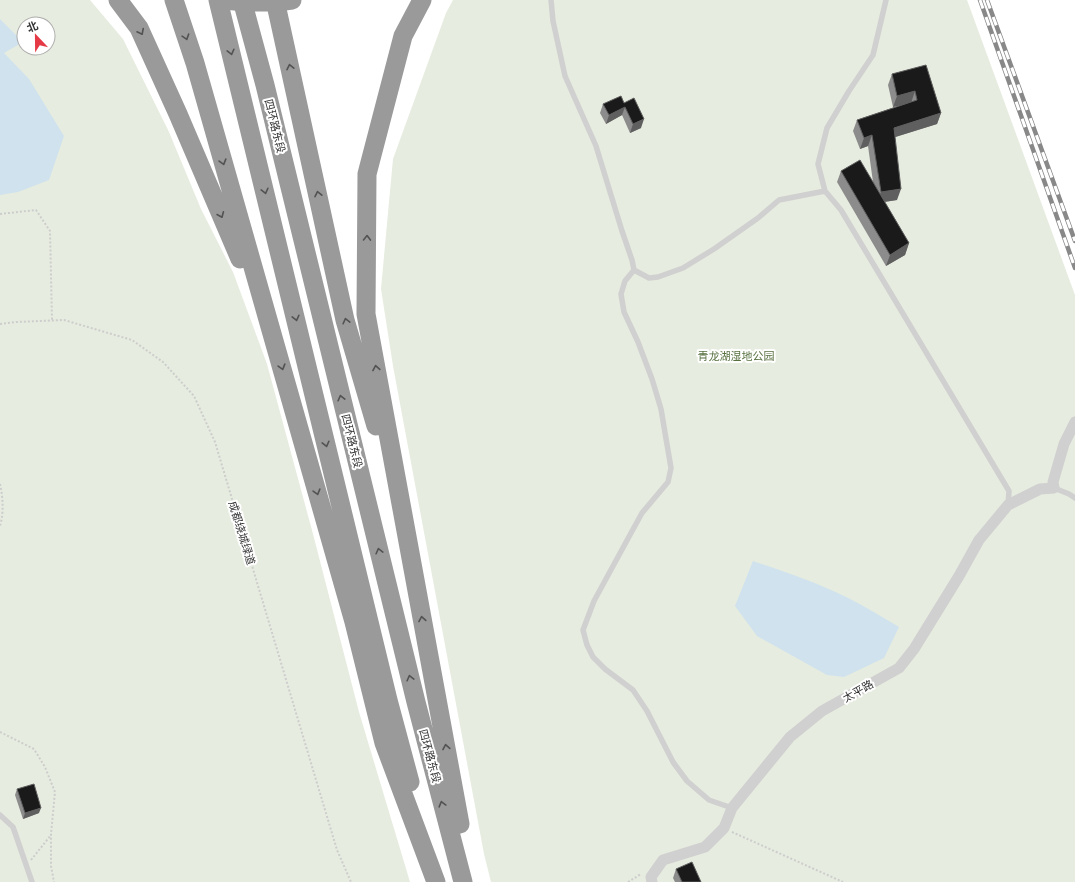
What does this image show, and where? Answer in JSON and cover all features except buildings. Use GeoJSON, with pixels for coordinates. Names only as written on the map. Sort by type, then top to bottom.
{"type":"FeatureCollection","features":[{"type":"Feature","properties":{"kind":"highway"},"geometry":{"type":"LineString","coordinates":[[118,0],[139,28],[178,114],[274,343]]}},
{"type":"Feature","properties":{"kind":"highway"},"geometry":{"type":"LineString","coordinates":[[174,0],[195,63],[354,622],[384,743],[437,882]]}},
{"type":"Feature","properties":{"kind":"highway"},"geometry":{"type":"LineString","coordinates":[[218,0],[388,700],[437,882]]}},
{"type":"Feature","properties":{"kind":"highway"},"geometry":{"type":"LineString","coordinates":[[223,0],[270,2],[284,2],[292,0]]}},
{"type":"Feature","properties":{"kind":"highway","name":"四环路东段"},"geometry":{"type":"LineString","coordinates":[[242,0],[265,85],[416,702],[463,882]]}},
{"type":"Feature","properties":{"kind":"highway"},"geometry":{"type":"LineString","coordinates":[[275,0],[345,320],[406,534]]}},
{"type":"Feature","properties":{"kind":"highway"},"geometry":{"type":"LineString","coordinates":[[422,0],[403,36],[367,174],[366,314],[470,882]]}},
{"type":"Feature","properties":{"kind":"street"},"geometry":{"type":"LineString","coordinates":[[1054,488],[1053,482],[1064,444],[1075,422]]}},
{"type":"Feature","properties":{"kind":"street","name":"太平路"},"geometry":{"type":"LineString","coordinates":[[652,882],[651,877],[662,860],[705,847],[724,828],[732,808],[790,737],[822,711],[899,668],[914,649],[959,576],[979,540],[1008,505],[1040,489],[1054,488]]}},
{"type":"Feature","properties":{"kind":"lane"},"geometry":{"type":"LineString","coordinates":[[551,0],[553,21],[565,76],[596,146],[609,183],[634,270]]}},
{"type":"Feature","properties":{"kind":"lane"},"geometry":{"type":"LineString","coordinates":[[886,0],[873,56],[849,90],[827,128],[818,164],[825,191],[841,210],[1008,491],[1008,505]]}},
{"type":"Feature","properties":{"kind":"lane"},"geometry":{"type":"LineString","coordinates":[[634,270],[649,278],[658,277],[683,268],[714,250],[758,218],[779,200],[825,191]]}},
{"type":"Feature","properties":{"kind":"lane"},"geometry":{"type":"LineString","coordinates":[[634,270],[625,281],[621,294],[624,312],[652,378],[661,409],[671,468],[668,482],[642,513],[627,540],[594,601],[583,630],[587,645],[593,657],[605,669],[633,690],[647,711],[673,762],[687,781],[709,800],[732,808]]}},
{"type":"Feature","properties":{"kind":"lane"},"geometry":{"type":"LineString","coordinates":[[1054,488],[1075,498]]}},
{"type":"Feature","properties":{"kind":"lane"},"geometry":{"type":"LineString","coordinates":[[0,814],[13,827],[32,882]]}},
{"type":"Feature","properties":{"kind":"path"},"geometry":{"type":"LineString","coordinates":[[0,214],[36,210],[50,231],[52,320]]}},
{"type":"Feature","properties":{"kind":"path","name":"成都绕城绿道"},"geometry":{"type":"LineString","coordinates":[[0,324],[64,320],[132,340],[163,362],[194,396],[215,442],[337,850],[351,882]]}},
{"type":"Feature","properties":{"kind":"path"},"geometry":{"type":"LineString","coordinates":[[0,484],[2,493],[2,517],[0,526]]}},
{"type":"Feature","properties":{"kind":"path"},"geometry":{"type":"LineString","coordinates":[[0,732],[34,749],[45,767],[55,792],[51,834],[51,866],[54,882]]}},
{"type":"Feature","properties":{"kind":"path"},"geometry":{"type":"LineString","coordinates":[[724,828],[842,882]]}},
{"type":"Feature","properties":{"kind":"path"},"geometry":{"type":"LineString","coordinates":[[26,866],[51,834]]}},
{"type":"Feature","properties":{"kind":"green space"},"geometry":{"type":"Polygon","coordinates":[[[0,0],[90,0],[123,39],[169,132],[201,209],[233,272],[267,364],[359,712],[410,882],[0,882],[0,0]]]}},
{"type":"Feature","properties":{"kind":"green space","name":"青龙湖湿地公园"},"geometry":{"type":"Polygon","coordinates":[[[453,0],[967,0],[1075,295],[1075,882],[491,882],[484,854],[393,366],[381,289],[393,159],[446,13],[453,0]]]}},
{"type":"Feature","properties":{"kind":"water"},"geometry":{"type":"Polygon","coordinates":[[[0,19],[16,35],[16,46],[4,53],[29,79],[64,136],[49,180],[18,192],[0,195],[0,19]]]}},
{"type":"Feature","properties":{"kind":"water"},"geometry":{"type":"Polygon","coordinates":[[[753,561],[802,578],[840,594],[866,607],[899,627],[884,658],[844,677],[827,675],[757,636],[735,606],[753,561]]]}},
{"type":"Feature","properties":{"kind":"railway"},"geometry":{"type":"LineString","coordinates":[[980,0],[1075,268]]}},
{"type":"Feature","properties":{"kind":"railway"},"geometry":{"type":"LineString","coordinates":[[987,0],[1075,241]]}}]}
